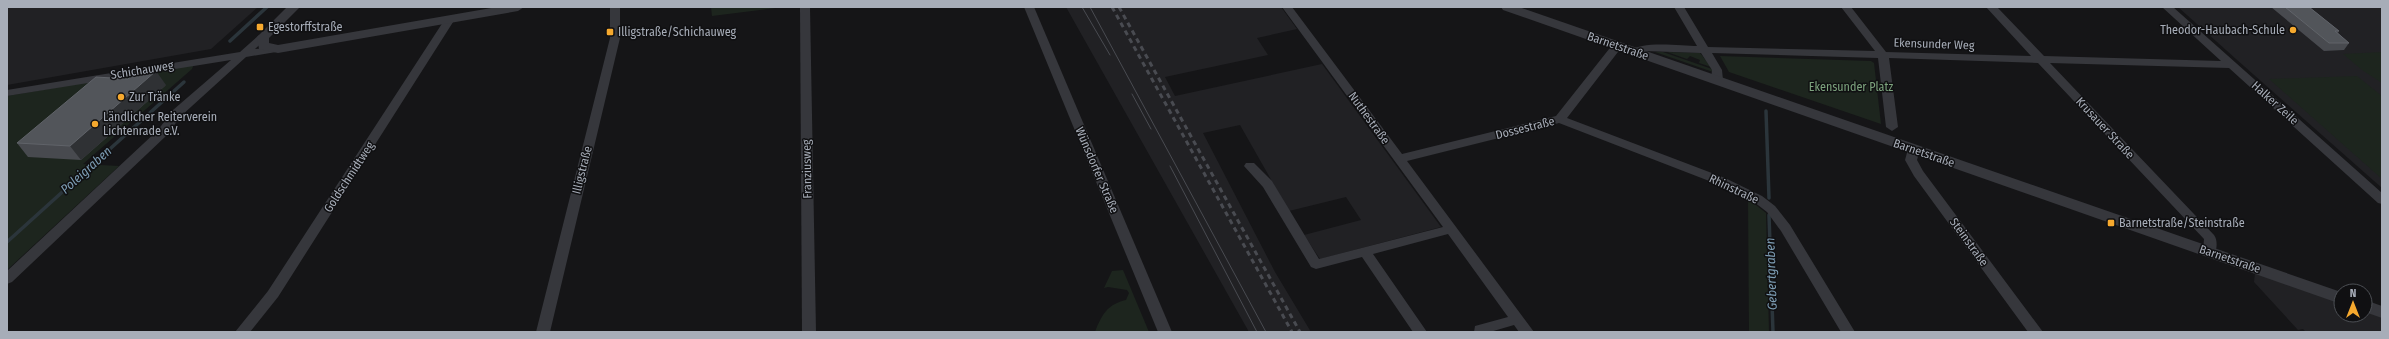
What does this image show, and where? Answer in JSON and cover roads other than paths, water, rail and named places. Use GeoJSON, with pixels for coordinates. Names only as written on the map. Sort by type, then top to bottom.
{"type":"FeatureCollection","features":[{"type":"Feature","properties":{"kind":"street"},"geometry":{"type":"LineString","coordinates":[[7,279],[162,133],[177,113],[243,53],[262,40],[294,7]]}},
{"type":"Feature","properties":{"kind":"street","name":"Schichauweg"},"geometry":{"type":"LineString","coordinates":[[7,93],[518,7]]}},
{"type":"Feature","properties":{"kind":"street","name":"Illigstraße"},"geometry":{"type":"LineString","coordinates":[[543,332],[615,38],[615,7]]}},
{"type":"Feature","properties":{"kind":"street","name":"Franziusweg"},"geometry":{"type":"LineString","coordinates":[[805,7],[809,332]]}},
{"type":"Feature","properties":{"kind":"street","name":"Wünsdorfer Straße"},"geometry":{"type":"LineString","coordinates":[[1029,7],[1165,332]]}},
{"type":"Feature","properties":{"kind":"street","name":"Nuthestraße"},"geometry":{"type":"LineString","coordinates":[[1287,7],[1527,332]]}},
{"type":"Feature","properties":{"kind":"street","name":"Barnetstraße"},"geometry":{"type":"LineString","coordinates":[[1507,7],[2333,295]]}},
{"type":"Feature","properties":{"kind":"street"},"geometry":{"type":"LineString","coordinates":[[1679,7],[1717,70],[1717,80]]}},
{"type":"Feature","properties":{"kind":"street"},"geometry":{"type":"LineString","coordinates":[[1846,7],[1883,55],[1892,127]]}},
{"type":"Feature","properties":{"kind":"street","name":"Krusauer Straße"},"geometry":{"type":"LineString","coordinates":[[1991,7],[2210,238],[2209,252]]}},
{"type":"Feature","properties":{"kind":"street","name":"Halker Zeile"},"geometry":{"type":"LineString","coordinates":[[2167,7],[2382,200]]}},
{"type":"Feature","properties":{"kind":"street","name":"Goldschmidtweg"},"geometry":{"type":"LineString","coordinates":[[242,332],[273,294],[450,19]]}},
{"type":"Feature","properties":{"kind":"street","name":"Schichauweg"},"geometry":{"type":"LineString","coordinates":[[262,40],[266,48],[278,48]]}},
{"type":"Feature","properties":{"kind":"street","name":"Dossestraße"},"geometry":{"type":"LineString","coordinates":[[1399,159],[1560,119],[1617,46]]}},
{"type":"Feature","properties":{"kind":"street","name":"Ekensunder Weg"},"geometry":{"type":"LineString","coordinates":[[1635,52],[1642,48],[2232,65]]}},
{"type":"Feature","properties":{"kind":"street","name":"Rhinstraße"},"geometry":{"type":"LineString","coordinates":[[1560,119],[1721,181],[1758,199],[1771,209],[1786,228],[1848,332]]}},
{"type":"Feature","properties":{"kind":"street","name":"Steinstraße"},"geometry":{"type":"LineString","coordinates":[[1914,149],[1911,160],[1918,172],[2036,332]]}},
{"type":"Feature","properties":{"kind":"street"},"geometry":{"type":"LineString","coordinates":[[1250,166],[1268,184],[1316,264],[1451,229]]}},
{"type":"Feature","properties":{"kind":"street"},"geometry":{"type":"LineString","coordinates":[[1365,252],[1420,332]]}},
{"type":"Feature","properties":{"kind":"street"},"geometry":{"type":"LineString","coordinates":[[1480,330],[1517,319]]}},
{"type":"Feature","properties":{"kind":"waterway","name":"Poleigraben"},"geometry":{"type":"LineString","coordinates":[[230,41],[267,7]]}},
{"type":"Feature","properties":{"kind":"waterway","name":"Poleigraben"},"geometry":{"type":"LineString","coordinates":[[7,242],[184,82]]}},
{"type":"Feature","properties":{"kind":"waterway","name":"Gebertgraben"},"geometry":{"type":"LineString","coordinates":[[1766,111],[1769,198]]}},
{"type":"Feature","properties":{"kind":"waterway","name":"Gebertgraben"},"geometry":{"type":"LineString","coordinates":[[1769,215],[1773,332]]}},
{"type":"Feature","properties":{"kind":"tram line"},"geometry":{"type":"LineString","coordinates":[[1082,7],[1110,55]]}},
{"type":"Feature","properties":{"kind":"tram line"},"geometry":{"type":"LineString","coordinates":[[1090,7],[1266,332]]}},
{"type":"Feature","properties":{"kind":"tram line"},"geometry":{"type":"LineString","coordinates":[[1132,94],[1151,129]]}},
{"type":"Feature","properties":{"kind":"tram line"},"geometry":{"type":"LineString","coordinates":[[1170,166],[1257,332]]}},
{"type":"Feature","properties":{"kind":"railway"},"geometry":{"type":"LineString","coordinates":[[1112,7],[1292,332]]}},
{"type":"Feature","properties":{"kind":"railway"},"geometry":{"type":"LineString","coordinates":[[1119,7],[1300,332]]}},
{"type":"Feature","properties":{"kind":"place","name":"Egestorffstraße"},"geometry":{"type":"Point","coordinates":[260,27]}},
{"type":"Feature","properties":{"kind":"place","name":"Theodor-Haubach-Schule"},"geometry":{"type":"Point","coordinates":[2293,30]}},
{"type":"Feature","properties":{"kind":"place","name":"Illigstraße/Schichauweg"},"geometry":{"type":"Point","coordinates":[610,32]}},
{"type":"Feature","properties":{"kind":"place","name":"Zur Tränke"},"geometry":{"type":"Point","coordinates":[121,97]}},
{"type":"Feature","properties":{"kind":"place","name":"Ländlicher Reiterverein Lichtenrade e.V."},"geometry":{"type":"Point","coordinates":[95,124]}},
{"type":"Feature","properties":{"kind":"place","name":"Barnetstraße/Steinstraße"},"geometry":{"type":"Point","coordinates":[2111,223]}},
{"type":"Feature","properties":{"kind":"park label","name":"Ekensunder Platz"},"geometry":{"type":"Point","coordinates":[1851,87]}}]}
